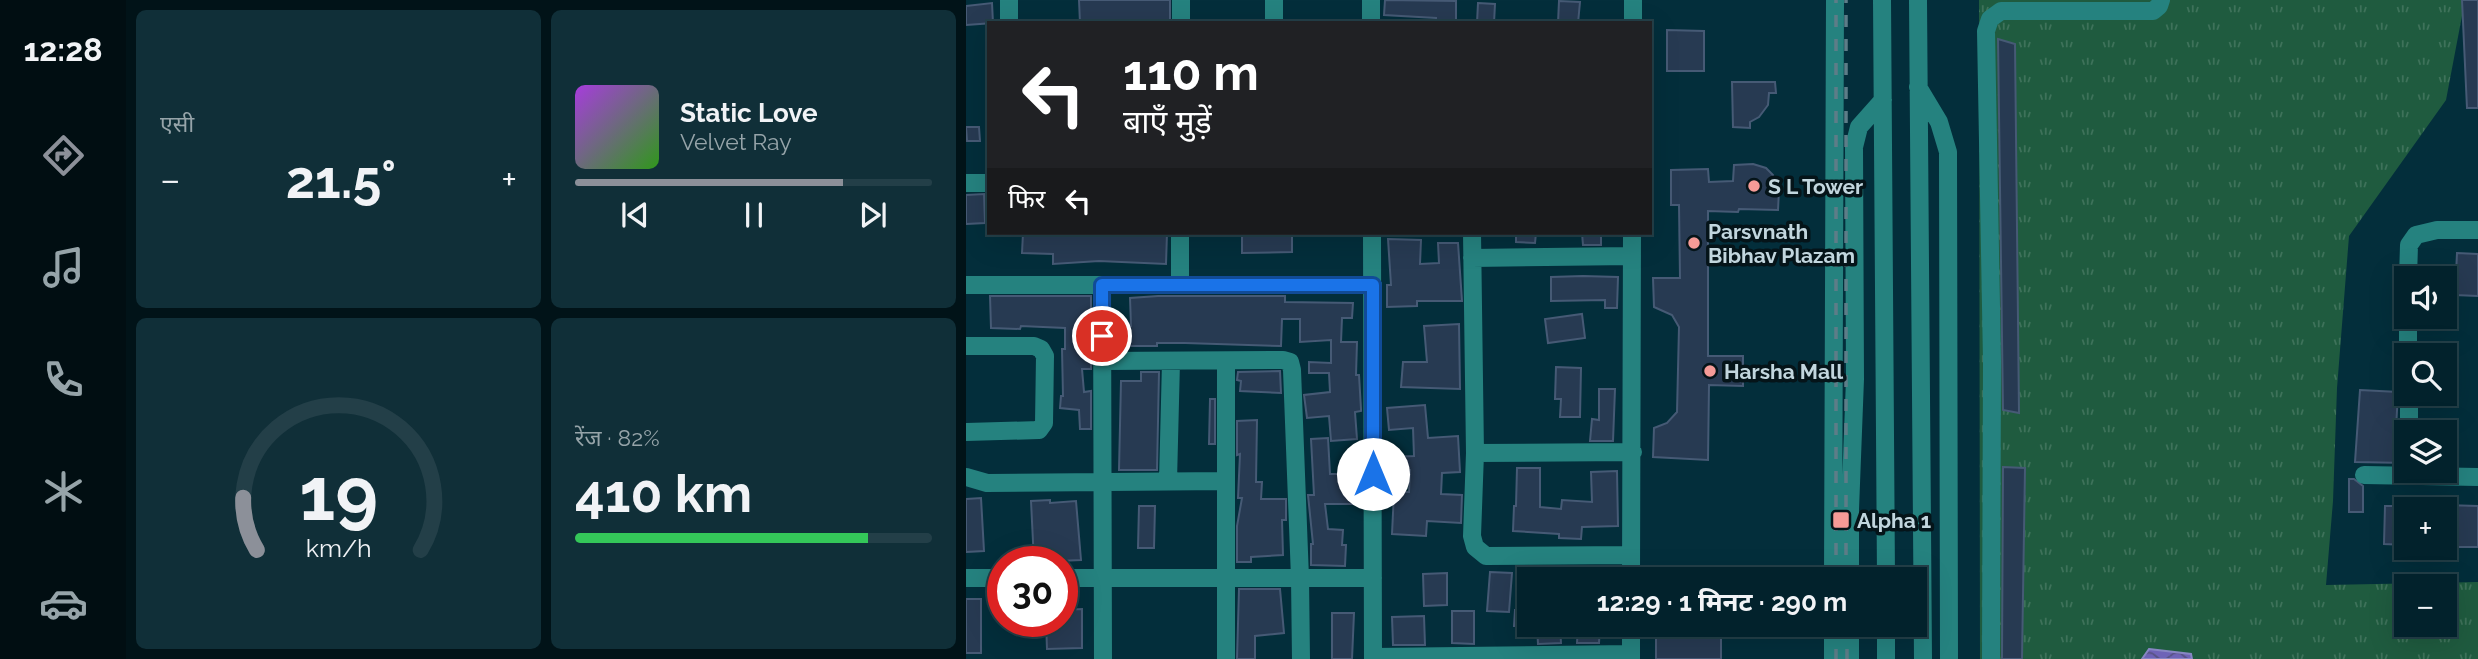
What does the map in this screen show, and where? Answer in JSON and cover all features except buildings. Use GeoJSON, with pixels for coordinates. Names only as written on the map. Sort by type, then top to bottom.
{"type":"FeatureCollection","features":[{"type":"Feature","properties":{"kind":"street"},"geometry":{"type":"LineString","coordinates":[[1009,0],[1009,21]]}},
{"type":"Feature","properties":{"kind":"street"},"geometry":{"type":"LineString","coordinates":[[1181,0],[1181,21]]}},
{"type":"Feature","properties":{"kind":"street"},"geometry":{"type":"LineString","coordinates":[[1273,0],[1274,21]]}},
{"type":"Feature","properties":{"kind":"street"},"geometry":{"type":"LineString","coordinates":[[1371,0],[1371,21]]}},
{"type":"Feature","properties":{"kind":"street"},"geometry":{"type":"LineString","coordinates":[[1633,0],[1633,21]]}},
{"type":"Feature","properties":{"kind":"street"},"geometry":{"type":"LineString","coordinates":[[1833,567],[1835,0]]}},
{"type":"Feature","properties":{"kind":"street"},"geometry":{"type":"LineString","coordinates":[[1882,0],[1886,567]]}},
{"type":"Feature","properties":{"kind":"street"},"geometry":{"type":"LineString","coordinates":[[1918,0],[1923,659]]}},
{"type":"Feature","properties":{"kind":"street"},"geometry":{"type":"LineString","coordinates":[[1991,659],[1992,361],[1986,31],[1990,19],[2001,11],[2153,10],[2159,6],[2161,0]]}},
{"type":"Feature","properties":{"kind":"street"},"geometry":{"type":"LineString","coordinates":[[1918,87],[1939,122],[1948,152],[1949,659]]}},
{"type":"Feature","properties":{"kind":"street"},"geometry":{"type":"LineString","coordinates":[[1850,567],[1855,379],[1854,147],[1859,127],[1883,100]]}},
{"type":"Feature","properties":{"kind":"street"},"geometry":{"type":"LineString","coordinates":[[966,183],[987,183]]}},
{"type":"Feature","properties":{"kind":"street"},"geometry":{"type":"LineString","coordinates":[[2408,266],[2409,245],[2416,235],[2437,230],[2478,230]]}},
{"type":"Feature","properties":{"kind":"street"},"geometry":{"type":"LineString","coordinates":[[1180,235],[1180,285]]}},
{"type":"Feature","properties":{"kind":"street"},"geometry":{"type":"LineString","coordinates":[[1372,235],[1373,658],[1631,656],[1631,637]]}},
{"type":"Feature","properties":{"kind":"street"},"geometry":{"type":"LineString","coordinates":[[1472,235],[1475,453],[1472,536],[1475,547],[1486,556],[1631,555]]}},
{"type":"Feature","properties":{"kind":"street"},"geometry":{"type":"LineString","coordinates":[[1631,567],[1632,235]]}},
{"type":"Feature","properties":{"kind":"street"},"geometry":{"type":"LineString","coordinates":[[1472,258],[1632,256]]}},
{"type":"Feature","properties":{"kind":"street"},"geometry":{"type":"LineString","coordinates":[[966,285],[1373,285]]}},
{"type":"Feature","properties":{"kind":"street"},"geometry":{"type":"LineString","coordinates":[[1102,285],[1103,659]]}},
{"type":"Feature","properties":{"kind":"street"},"geometry":{"type":"LineString","coordinates":[[966,346],[1034,346],[1041,349],[1045,356],[1044,423],[1038,430],[966,432]]}},
{"type":"Feature","properties":{"kind":"street"},"geometry":{"type":"LineString","coordinates":[[1102,361],[1290,362],[1301,659]]}},
{"type":"Feature","properties":{"kind":"street"},"geometry":{"type":"LineString","coordinates":[[1168,481],[1171,362]]}},
{"type":"Feature","properties":{"kind":"street"},"geometry":{"type":"LineString","coordinates":[[1226,362],[1226,659]]}},
{"type":"Feature","properties":{"kind":"street"},"geometry":{"type":"LineString","coordinates":[[1475,453],[1633,452]]}},
{"type":"Feature","properties":{"kind":"street"},"geometry":{"type":"LineString","coordinates":[[2364,475],[2394,474]]}},
{"type":"Feature","properties":{"kind":"street"},"geometry":{"type":"LineString","coordinates":[[2457,476],[2478,477]]}},
{"type":"Feature","properties":{"kind":"street"},"geometry":{"type":"LineString","coordinates":[[966,477],[987,483],[1226,481]]}},
{"type":"Feature","properties":{"kind":"street"},"geometry":{"type":"LineString","coordinates":[[966,578],[987,578]]}},
{"type":"Feature","properties":{"kind":"street"},"geometry":{"type":"LineString","coordinates":[[1078,578],[1373,578]]}},
{"type":"Feature","properties":{"kind":"street"},"geometry":{"type":"LineString","coordinates":[[1833,637],[1833,659]]}},
{"type":"Feature","properties":{"kind":"street"},"geometry":{"type":"LineString","coordinates":[[1850,637],[1850,659]]}},
{"type":"Feature","properties":{"kind":"street"},"geometry":{"type":"LineString","coordinates":[[1886,637],[1886,659]]}},
{"type":"Feature","properties":{"kind":"green space"},"geometry":{"type":"Polygon","coordinates":[[[1979,0],[2465,0],[2446,100],[2349,236],[2326,585],[2394,584],[2394,637],[2457,637],[2457,582],[2478,582],[2478,659],[1980,659],[1979,0]]]}},
{"type":"Feature","properties":{"kind":"water"},"geometry":{"type":"Polygon","coordinates":[[[2149,649],[2191,654],[2192,659],[2142,659],[2149,649]]]}},
{"type":"Feature","properties":{"kind":"railway"},"geometry":{"type":"LineString","coordinates":[[1836,0],[1836,567]]}},
{"type":"Feature","properties":{"kind":"railway"},"geometry":{"type":"LineString","coordinates":[[1846,0],[1846,567]]}},
{"type":"Feature","properties":{"kind":"railway"},"geometry":{"type":"LineString","coordinates":[[1836,637],[1836,659]]}},
{"type":"Feature","properties":{"kind":"railway"},"geometry":{"type":"LineString","coordinates":[[1847,637],[1847,659]]}},
{"type":"Feature","properties":{"kind":"place","name":"S L Tower"},"geometry":{"type":"Point","coordinates":[1754,186]}},
{"type":"Feature","properties":{"kind":"place","name":"Parsvnath Bibhav Plazam"},"geometry":{"type":"Point","coordinates":[1694,243]}},
{"type":"Feature","properties":{"kind":"place","name":"Harsha Mall"},"geometry":{"type":"Point","coordinates":[1710,371]}},
{"type":"Feature","properties":{"kind":"place","name":"Alpha 1"},"geometry":{"type":"Point","coordinates":[1841,520]}},
{"type":"Feature","properties":{"kind":"route"},"geometry":{"type":"LineString","coordinates":[[1102,336],[1102,285],[1373,285],[1373,474]]}}]}
